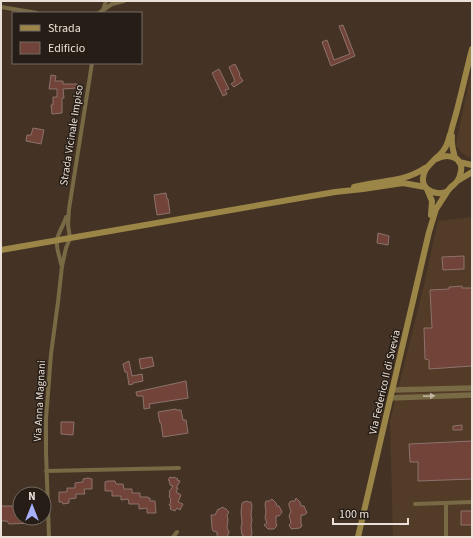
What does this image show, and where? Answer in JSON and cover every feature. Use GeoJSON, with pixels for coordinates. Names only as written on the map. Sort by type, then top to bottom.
{"type":"FeatureCollection","features":[{"type":"Feature","properties":{"kind":"main road"},"geometry":{"type":"LineString","coordinates":[[335,192],[362,185],[404,178],[427,167],[436,159],[446,145],[454,121],[472,49]]}},
{"type":"Feature","properties":{"kind":"main road"},"geometry":{"type":"LineString","coordinates":[[454,121],[451,141],[462,170],[458,181]]}},
{"type":"Feature","properties":{"kind":"main road"},"geometry":{"type":"LineString","coordinates":[[436,159],[449,156],[472,165]]}},
{"type":"Feature","properties":{"kind":"main road"},"geometry":{"type":"LineString","coordinates":[[427,167],[424,172],[423,179],[432,201],[429,232]]}},
{"type":"Feature","properties":{"kind":"main road"},"geometry":{"type":"LineString","coordinates":[[429,232],[436,209],[447,192],[458,181],[472,172]]}},
{"type":"Feature","properties":{"kind":"main road"},"geometry":{"type":"LineString","coordinates":[[1,250],[335,192],[403,183],[426,188],[436,193],[447,192]]}},
{"type":"Feature","properties":{"kind":"main road","name":"Via Federico II di Svevia"},"geometry":{"type":"LineString","coordinates":[[358,537],[429,232]]}},
{"type":"Feature","properties":{"kind":"street"},"geometry":{"type":"LineString","coordinates":[[103,11],[106,1]]}},
{"type":"Feature","properties":{"kind":"street"},"geometry":{"type":"LineString","coordinates":[[103,11],[112,4],[124,1]]}},
{"type":"Feature","properties":{"kind":"street"},"geometry":{"type":"LineString","coordinates":[[1,7],[31,12]]}},
{"type":"Feature","properties":{"kind":"street","name":"Strada Vicinale Impiso"},"geometry":{"type":"LineString","coordinates":[[69,209],[92,64]]}},
{"type":"Feature","properties":{"kind":"street"},"geometry":{"type":"LineString","coordinates":[[69,209],[68,225],[70,238]]}},
{"type":"Feature","properties":{"kind":"street"},"geometry":{"type":"LineString","coordinates":[[56,240],[64,225],[69,209]]}},
{"type":"Feature","properties":{"kind":"street","name":"Via Anna Magnani"},"geometry":{"type":"LineString","coordinates":[[49,537],[45,437],[48,388],[62,266],[70,238]]}},
{"type":"Feature","properties":{"kind":"street","name":"Via Anna Magnani"},"geometry":{"type":"LineString","coordinates":[[56,240],[62,266]]}},
{"type":"Feature","properties":{"kind":"street"},"geometry":{"type":"LineString","coordinates":[[392,390],[472,388]]}},
{"type":"Feature","properties":{"kind":"street"},"geometry":{"type":"LineString","coordinates":[[390,398],[472,395]]}},
{"type":"Feature","properties":{"kind":"street"},"geometry":{"type":"LineString","coordinates":[[46,471],[179,468]]}},
{"type":"Feature","properties":{"kind":"street"},"geometry":{"type":"LineString","coordinates":[[415,504],[472,502]]}},
{"type":"Feature","properties":{"kind":"street"},"geometry":{"type":"LineString","coordinates":[[446,503],[446,537]]}},
{"type":"Feature","properties":{"kind":"street"},"geometry":{"type":"LineString","coordinates":[[173,537],[177,532]]}},
{"type":"Feature","properties":{"kind":"shaded area"},"geometry":{"type":"Polygon","coordinates":[[[472,68],[472,159],[463,154],[456,146],[472,68]]]}},
{"type":"Feature","properties":{"kind":"shaded area"},"geometry":{"type":"Polygon","coordinates":[[[472,217],[472,537],[393,537],[390,421],[424,285],[438,221],[472,217]]]}},
{"type":"Feature","properties":{"kind":"building"},"geometry":{"type":"Polygon","coordinates":[[[343,25],[355,56],[331,66],[322,42],[327,40],[334,60],[350,54],[339,26],[343,25]]]}},
{"type":"Feature","properties":{"kind":"building"},"geometry":{"type":"Polygon","coordinates":[[[235,64],[243,81],[234,87],[231,84],[235,81],[229,67],[235,64]]]}},
{"type":"Feature","properties":{"kind":"building"},"geometry":{"type":"Polygon","coordinates":[[[219,69],[229,89],[225,90],[227,94],[223,96],[212,73],[219,69]]]}},
{"type":"Feature","properties":{"kind":"building"},"geometry":{"type":"Polygon","coordinates":[[[51,75],[56,76],[55,81],[63,81],[63,84],[77,84],[77,88],[63,89],[64,98],[62,98],[62,113],[52,114],[51,105],[53,105],[53,97],[57,97],[57,89],[49,89],[51,75]]]}},
{"type":"Feature","properties":{"kind":"building"},"geometry":{"type":"Polygon","coordinates":[[[33,128],[44,130],[41,144],[26,141],[27,135],[31,135],[33,128]]]}},
{"type":"Feature","properties":{"kind":"building"},"geometry":{"type":"Polygon","coordinates":[[[166,193],[170,213],[157,215],[154,195],[166,193]]]}},
{"type":"Feature","properties":{"kind":"building"},"geometry":{"type":"Polygon","coordinates":[[[378,233],[389,236],[388,245],[377,243],[378,233]]]}},
{"type":"Feature","properties":{"kind":"building"},"geometry":{"type":"Polygon","coordinates":[[[464,256],[464,269],[443,270],[442,257],[464,256]]]}},
{"type":"Feature","properties":{"kind":"building"},"geometry":{"type":"Polygon","coordinates":[[[462,286],[462,288],[472,288],[472,366],[429,369],[429,360],[425,359],[424,328],[432,328],[430,290],[449,289],[449,287],[462,286]]]}},
{"type":"Feature","properties":{"kind":"building"},"geometry":{"type":"Polygon","coordinates":[[[152,357],[154,366],[141,369],[139,359],[152,357]]]}},
{"type":"Feature","properties":{"kind":"building"},"geometry":{"type":"Polygon","coordinates":[[[129,361],[132,376],[142,374],[143,381],[129,385],[127,372],[125,372],[123,364],[129,361]]]}},
{"type":"Feature","properties":{"kind":"building"},"geometry":{"type":"Polygon","coordinates":[[[186,381],[188,398],[149,404],[150,408],[144,409],[143,396],[137,396],[136,392],[186,381]]]}},
{"type":"Feature","properties":{"kind":"building"},"geometry":{"type":"Polygon","coordinates":[[[176,409],[181,410],[183,420],[186,420],[188,433],[163,437],[158,412],[176,409]]]}},
{"type":"Feature","properties":{"kind":"building"},"geometry":{"type":"Polygon","coordinates":[[[61,422],[74,422],[73,435],[61,434],[61,422]]]}},
{"type":"Feature","properties":{"kind":"building"},"geometry":{"type":"Polygon","coordinates":[[[462,425],[462,430],[453,430],[453,426],[462,425]]]}},
{"type":"Feature","properties":{"kind":"building"},"geometry":{"type":"Polygon","coordinates":[[[472,441],[472,479],[418,481],[418,462],[410,462],[409,444],[472,441]]]}},
{"type":"Feature","properties":{"kind":"building"},"geometry":{"type":"Polygon","coordinates":[[[170,477],[174,477],[180,481],[176,488],[178,488],[176,492],[181,495],[178,502],[183,504],[180,510],[177,508],[175,511],[170,509],[171,506],[169,505],[171,499],[169,497],[169,492],[173,486],[170,485],[170,481],[168,480],[170,477]]]}},
{"type":"Feature","properties":{"kind":"building"},"geometry":{"type":"Polygon","coordinates":[[[83,479],[92,479],[92,489],[84,489],[85,494],[76,494],[76,498],[69,499],[69,503],[63,504],[62,502],[59,502],[59,492],[67,492],[67,488],[75,488],[75,483],[83,482],[83,479]]]}},
{"type":"Feature","properties":{"kind":"building"},"geometry":{"type":"Polygon","coordinates":[[[115,481],[116,484],[123,484],[124,489],[132,489],[132,493],[140,493],[140,497],[148,497],[150,498],[150,501],[155,501],[156,513],[147,513],[147,508],[139,509],[139,504],[129,504],[128,499],[121,500],[121,496],[112,496],[112,491],[105,491],[105,482],[115,481]]]}},
{"type":"Feature","properties":{"kind":"building"},"geometry":{"type":"Polygon","coordinates":[[[296,498],[300,502],[301,506],[304,506],[307,513],[301,515],[302,526],[300,528],[291,529],[289,526],[291,522],[289,516],[291,511],[289,503],[291,501],[295,501],[296,498]]]}},
{"type":"Feature","properties":{"kind":"building"},"geometry":{"type":"Polygon","coordinates":[[[272,499],[277,506],[279,506],[282,512],[279,516],[276,516],[276,527],[274,529],[268,529],[264,525],[267,523],[265,518],[265,504],[266,501],[272,499]]]}},
{"type":"Feature","properties":{"kind":"building"},"geometry":{"type":"Polygon","coordinates":[[[246,501],[251,502],[252,506],[252,534],[248,537],[242,535],[241,528],[242,503],[246,501]]]}},
{"type":"Feature","properties":{"kind":"building"},"geometry":{"type":"Polygon","coordinates":[[[1,506],[12,506],[12,524],[9,524],[7,521],[1,521],[1,506]]]}},
{"type":"Feature","properties":{"kind":"building"},"geometry":{"type":"Polygon","coordinates":[[[222,507],[229,512],[227,515],[227,528],[229,532],[227,537],[218,537],[217,532],[213,531],[212,528],[211,515],[215,515],[218,509],[222,507]]]}},
{"type":"Feature","properties":{"kind":"building"},"geometry":{"type":"Polygon","coordinates":[[[461,511],[472,511],[472,525],[461,525],[461,511]]]}}]}
